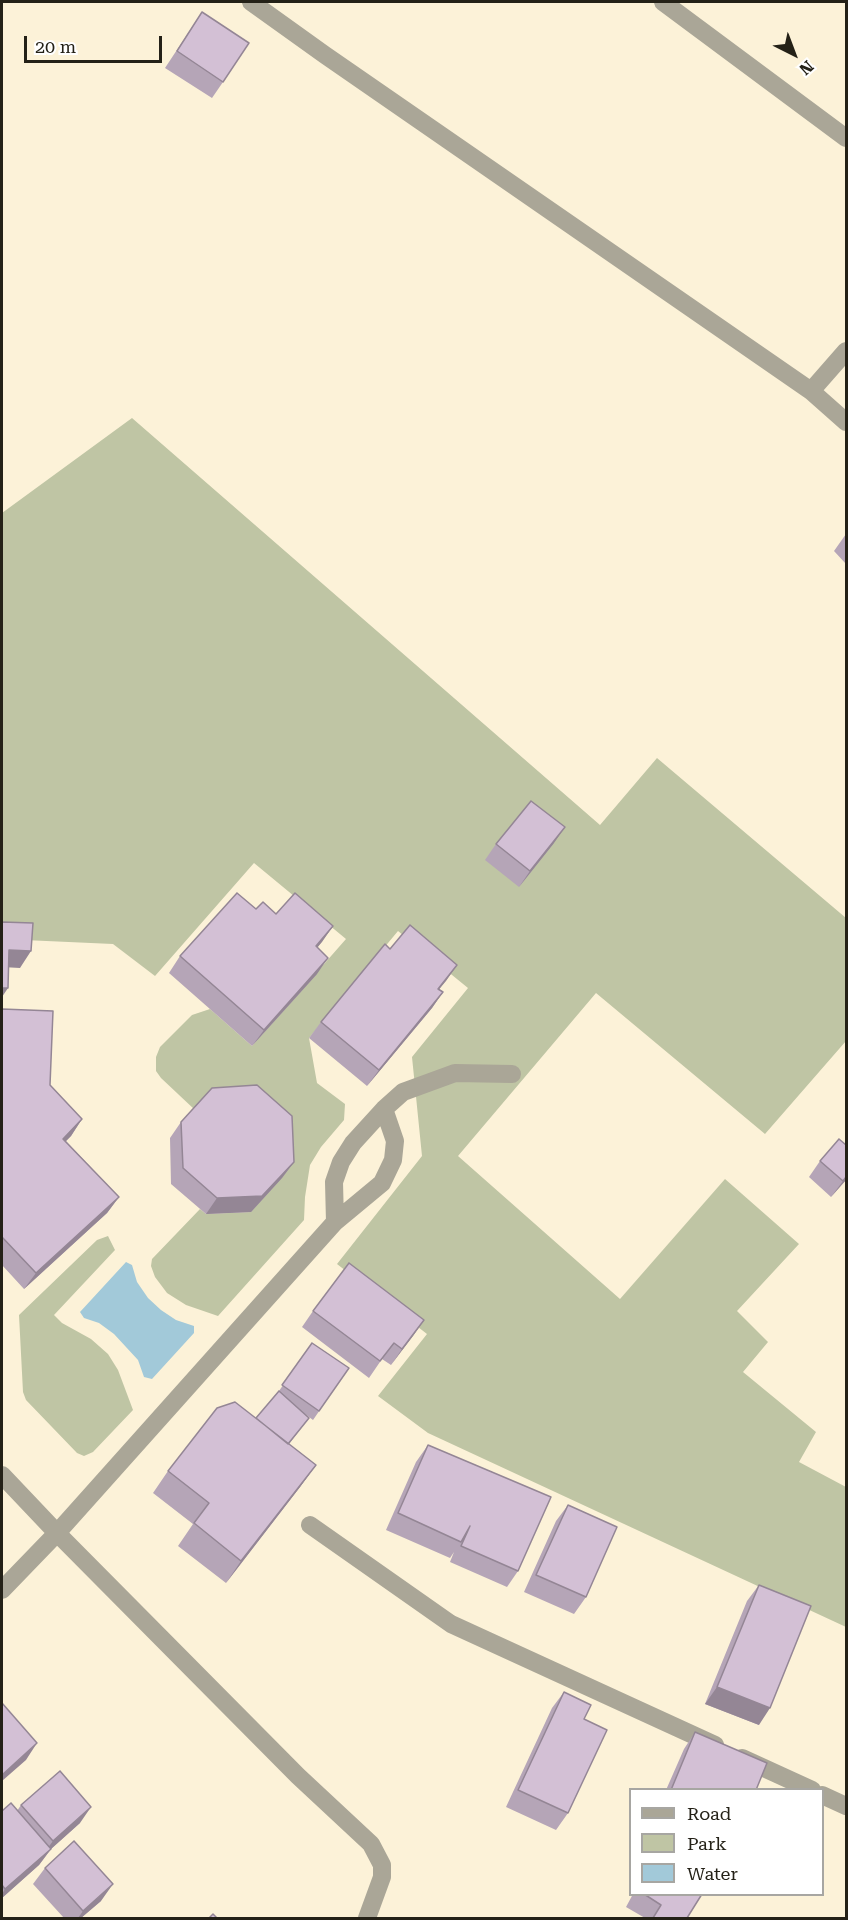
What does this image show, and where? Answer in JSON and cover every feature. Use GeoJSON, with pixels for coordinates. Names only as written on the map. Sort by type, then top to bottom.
{"type":"FeatureCollection","features":[{"type":"Feature","properties":{"kind":"street"},"geometry":{"type":"LineString","coordinates":[[251,2],[811,391],[846,422]]}},
{"type":"Feature","properties":{"kind":"street"},"geometry":{"type":"LineString","coordinates":[[663,2],[846,138]]}},
{"type":"Feature","properties":{"kind":"street"},"geometry":{"type":"LineString","coordinates":[[811,391],[846,351]]}},
{"type":"Feature","properties":{"kind":"street"},"geometry":{"type":"LineString","coordinates":[[335,1222],[334,1182],[341,1162],[353,1143],[384,1108],[403,1092],[455,1073],[512,1074]]}},
{"type":"Feature","properties":{"kind":"street"},"geometry":{"type":"LineString","coordinates":[[2,1590],[57,1533],[335,1222],[382,1183],[393,1161],[395,1141],[384,1108]]}},
{"type":"Feature","properties":{"kind":"street"},"geometry":{"type":"LineString","coordinates":[[2,1475],[290,1768],[371,1844],[382,1865],[382,1877],[367,1918]]}},
{"type":"Feature","properties":{"kind":"street"},"geometry":{"type":"LineString","coordinates":[[310,1525],[451,1624],[808,1788]]}},
{"type":"Feature","properties":{"kind":"street"},"geometry":{"type":"LineString","coordinates":[[824,1795],[846,1806]]}},
{"type":"Feature","properties":{"kind":"green space"},"geometry":{"type":"Polygon","coordinates":[[[132,418],[600,825],[657,758],[846,918],[846,1041],[765,1134],[596,993],[458,1156],[620,1299],[725,1179],[799,1244],[737,1311],[768,1342],[743,1372],[816,1432],[799,1462],[846,1487],[846,1627],[428,1433],[378,1396],[427,1334],[337,1264],[422,1156],[412,1057],[468,988],[398,931],[309,1038],[317,1083],[345,1104],[344,1120],[321,1147],[310,1165],[304,1220],[218,1316],[186,1305],[167,1293],[155,1277],[151,1266],[152,1259],[200,1209],[206,1214],[251,1212],[195,1110],[156,1071],[156,1057],[160,1047],[192,1015],[210,1009],[252,1046],[346,939],[254,863],[155,976],[113,944],[2,939],[2,513],[132,418]]]}},
{"type":"Feature","properties":{"kind":"green space"},"geometry":{"type":"Polygon","coordinates":[[[108,1236],[115,1250],[54,1315],[62,1323],[91,1339],[108,1354],[118,1370],[133,1410],[93,1452],[84,1456],[77,1453],[26,1400],[23,1392],[19,1315],[97,1240],[108,1236]]]}},
{"type":"Feature","properties":{"kind":"water"},"geometry":{"type":"Polygon","coordinates":[[[126,1262],[132,1265],[137,1282],[148,1298],[176,1320],[194,1326],[194,1333],[152,1379],[144,1377],[138,1360],[114,1334],[99,1323],[84,1318],[80,1312],[126,1262]]]}},
{"type":"Feature","properties":{"kind":"building"},"geometry":{"type":"Polygon","coordinates":[[[202,12],[249,43],[223,82],[177,51],[202,12]]]}},
{"type":"Feature","properties":{"kind":"building"},"geometry":{"type":"Polygon","coordinates":[[[531,801],[565,827],[530,871],[496,844],[531,801]]]}},
{"type":"Feature","properties":{"kind":"building"},"geometry":{"type":"Polygon","coordinates":[[[237,893],[256,909],[263,902],[276,914],[295,893],[333,926],[316,946],[328,958],[264,1030],[180,956],[237,893]]]}},
{"type":"Feature","properties":{"kind":"building"},"geometry":{"type":"Polygon","coordinates":[[[2,922],[33,923],[31,951],[9,950],[8,988],[2,988],[2,922]]]}},
{"type":"Feature","properties":{"kind":"building"},"geometry":{"type":"Polygon","coordinates":[[[410,925],[457,965],[438,989],[443,992],[379,1070],[321,1022],[385,944],[390,949],[410,925]]]}},
{"type":"Feature","properties":{"kind":"building"},"geometry":{"type":"Polygon","coordinates":[[[2,1009],[53,1011],[50,1085],[82,1119],[63,1139],[119,1197],[36,1273],[2,1237],[2,1009]]]}},
{"type":"Feature","properties":{"kind":"building"},"geometry":{"type":"Polygon","coordinates":[[[257,1085],[292,1116],[294,1162],[262,1196],[217,1198],[183,1168],[181,1122],[212,1088],[257,1085]]]}},
{"type":"Feature","properties":{"kind":"building"},"geometry":{"type":"Polygon","coordinates":[[[839,1139],[846,1145],[846,1177],[843,1181],[820,1161],[839,1139]]]}},
{"type":"Feature","properties":{"kind":"building"},"geometry":{"type":"Polygon","coordinates":[[[349,1263],[424,1320],[402,1349],[394,1343],[380,1361],[313,1311],[349,1263]]]}},
{"type":"Feature","properties":{"kind":"building"},"geometry":{"type":"Polygon","coordinates":[[[312,1343],[349,1368],[319,1411],[282,1385],[312,1343]]]}},
{"type":"Feature","properties":{"kind":"building"},"geometry":{"type":"Polygon","coordinates":[[[279,1391],[309,1418],[288,1444],[256,1418],[279,1391]]]}},
{"type":"Feature","properties":{"kind":"building"},"geometry":{"type":"Polygon","coordinates":[[[235,1402],[316,1465],[241,1561],[194,1523],[209,1503],[168,1471],[217,1408],[235,1402]]]}},
{"type":"Feature","properties":{"kind":"building"},"geometry":{"type":"Polygon","coordinates":[[[428,1445],[551,1497],[518,1571],[461,1546],[470,1526],[461,1542],[398,1513],[428,1445]]]}},
{"type":"Feature","properties":{"kind":"building"},"geometry":{"type":"Polygon","coordinates":[[[568,1505],[617,1527],[586,1597],[536,1575],[568,1505]]]}},
{"type":"Feature","properties":{"kind":"building"},"geometry":{"type":"Polygon","coordinates":[[[759,1585],[811,1606],[770,1708],[717,1687],[759,1585]]]}},
{"type":"Feature","properties":{"kind":"building"},"geometry":{"type":"Polygon","coordinates":[[[564,1692],[591,1705],[584,1719],[607,1730],[568,1813],[518,1790],[564,1692]]]}},
{"type":"Feature","properties":{"kind":"building"},"geometry":{"type":"Polygon","coordinates":[[[2,1703],[37,1743],[2,1775],[2,1703]]]}},
{"type":"Feature","properties":{"kind":"building"},"geometry":{"type":"Polygon","coordinates":[[[695,1732],[767,1763],[757,1788],[672,1788],[695,1732]]]}},
{"type":"Feature","properties":{"kind":"building"},"geometry":{"type":"Polygon","coordinates":[[[60,1771],[91,1807],[53,1841],[21,1805],[60,1771]]]}},
{"type":"Feature","properties":{"kind":"building"},"geometry":{"type":"Polygon","coordinates":[[[11,1803],[51,1849],[5,1889],[2,1885],[2,1811],[11,1803]]]}},
{"type":"Feature","properties":{"kind":"building"},"geometry":{"type":"Polygon","coordinates":[[[74,1841],[113,1884],[83,1911],[45,1868],[74,1841]]]}},
{"type":"Feature","properties":{"kind":"building"},"geometry":{"type":"Polygon","coordinates":[[[647,1896],[701,1896],[687,1918],[653,1918],[661,1905],[647,1896]]]}}]}
